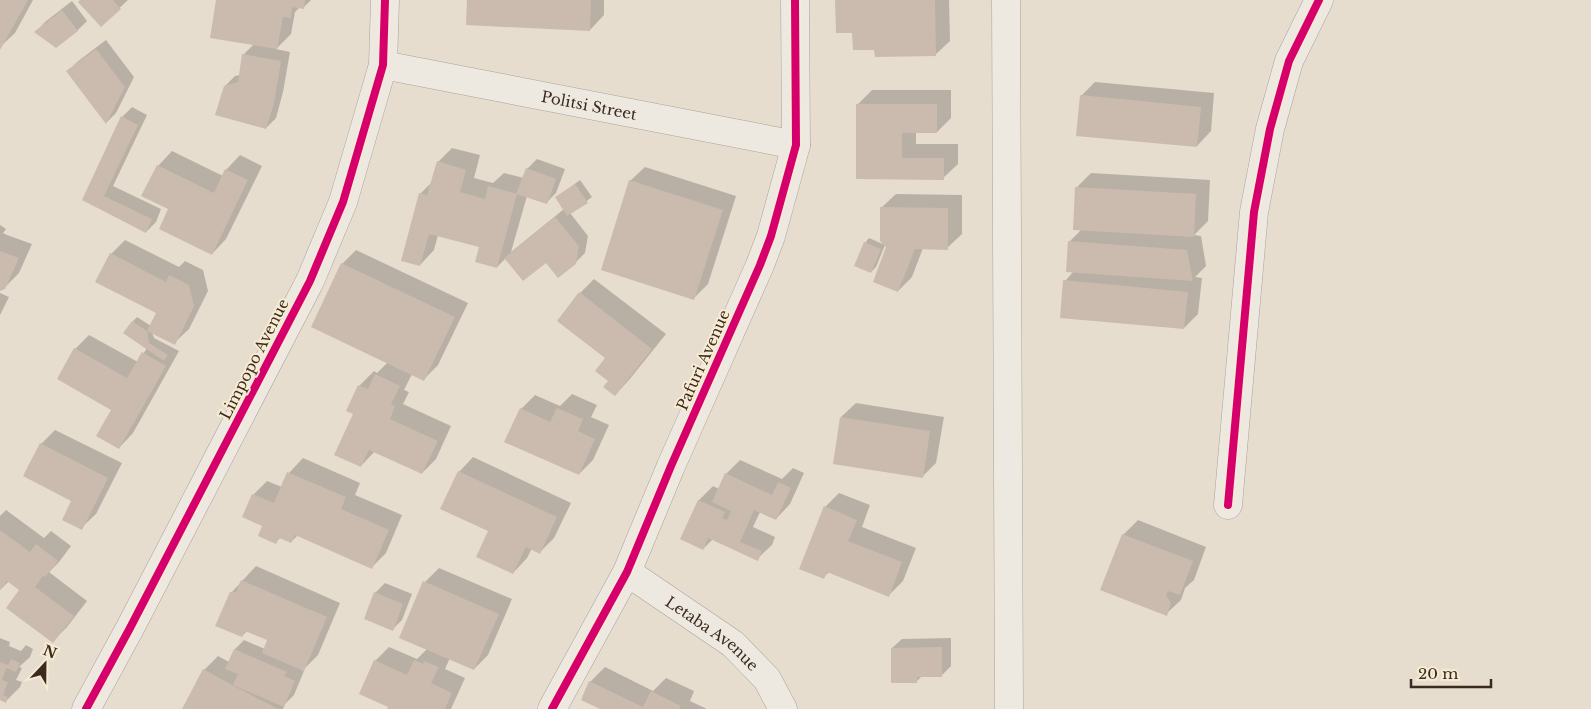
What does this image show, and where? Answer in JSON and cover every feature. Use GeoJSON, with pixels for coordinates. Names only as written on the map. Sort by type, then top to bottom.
{"type":"FeatureCollection","features":[{"type":"Feature","properties":{"kind":"street","name":"Limpopo Avenue"},"geometry":{"type":"LineString","coordinates":[[86,709],[310,281],[344,202],[384,65],[385,0]]}},
{"type":"Feature","properties":{"kind":"street","name":"Pafuri Avenue"},"geometry":{"type":"LineString","coordinates":[[552,709],[627,572],[771,236],[796,145],[795,0]]}},
{"type":"Feature","properties":{"kind":"street"},"geometry":{"type":"LineString","coordinates":[[1006,0],[1009,709]]}},
{"type":"Feature","properties":{"kind":"street"},"geometry":{"type":"LineString","coordinates":[[1228,505],[1254,212],[1270,129],[1290,61],[1319,0]]}},
{"type":"Feature","properties":{"kind":"street","name":"Politsi Street"},"geometry":{"type":"LineString","coordinates":[[384,65],[796,145]]}},
{"type":"Feature","properties":{"kind":"street","name":"Letaba Avenue"},"geometry":{"type":"LineString","coordinates":[[627,572],[734,644],[768,679],[783,709]]}},
{"type":"Feature","properties":{"kind":"building"},"geometry":{"type":"Polygon","coordinates":[[[0,0],[28,0],[0,50],[0,0]]]}},
{"type":"Feature","properties":{"kind":"building"},"geometry":{"type":"Polygon","coordinates":[[[80,0],[113,0],[121,9],[101,27],[78,2],[80,0]]]}},
{"type":"Feature","properties":{"kind":"building"},"geometry":{"type":"Polygon","coordinates":[[[216,0],[305,0],[304,9],[292,7],[291,18],[283,17],[277,49],[210,38],[216,0]]]}},
{"type":"Feature","properties":{"kind":"building"},"geometry":{"type":"Polygon","coordinates":[[[467,0],[591,0],[590,31],[466,25],[467,0]]]}},
{"type":"Feature","properties":{"kind":"building"},"geometry":{"type":"Polygon","coordinates":[[[835,0],[935,0],[936,56],[875,57],[874,50],[853,50],[852,33],[836,33],[835,0]]]}},
{"type":"Feature","properties":{"kind":"building"},"geometry":{"type":"Polygon","coordinates":[[[62,10],[78,31],[56,48],[34,32],[62,10]]]}},
{"type":"Feature","properties":{"kind":"building"},"geometry":{"type":"Polygon","coordinates":[[[96,49],[125,87],[106,124],[66,71],[96,49]]]}},
{"type":"Feature","properties":{"kind":"building"},"geometry":{"type":"Polygon","coordinates":[[[242,54],[281,61],[274,103],[266,129],[215,115],[224,86],[238,82],[242,54]]]}},
{"type":"Feature","properties":{"kind":"building"},"geometry":{"type":"Polygon","coordinates":[[[1080,95],[1201,107],[1197,147],[1076,136],[1080,95]]]}},
{"type":"Feature","properties":{"kind":"building"},"geometry":{"type":"Polygon","coordinates":[[[856,104],[937,104],[937,133],[902,133],[902,158],[944,158],[944,180],[856,179],[856,104]]]}},
{"type":"Feature","properties":{"kind":"building"},"geometry":{"type":"Polygon","coordinates":[[[121,116],[138,125],[104,196],[152,219],[146,233],[82,200],[121,116]]]}},
{"type":"Feature","properties":{"kind":"building"},"geometry":{"type":"Polygon","coordinates":[[[437,161],[466,170],[460,192],[485,199],[488,186],[517,194],[497,268],[475,262],[479,247],[429,234],[420,266],[401,261],[419,193],[427,195],[437,161]]]}},
{"type":"Feature","properties":{"kind":"building"},"geometry":{"type":"Polygon","coordinates":[[[157,165],[214,193],[225,169],[248,180],[212,255],[159,229],[168,209],[141,196],[157,165]]]}},
{"type":"Feature","properties":{"kind":"building"},"geometry":{"type":"Polygon","coordinates":[[[526,168],[556,179],[547,204],[516,194],[526,168]]]}},
{"type":"Feature","properties":{"kind":"building"},"geometry":{"type":"Polygon","coordinates":[[[629,180],[723,210],[694,300],[601,270],[629,180]]]}},
{"type":"Feature","properties":{"kind":"building"},"geometry":{"type":"Polygon","coordinates":[[[575,184],[588,203],[567,216],[555,197],[575,184]]]}},
{"type":"Feature","properties":{"kind":"building"},"geometry":{"type":"Polygon","coordinates":[[[1075,187],[1196,194],[1194,237],[1073,230],[1075,187]]]}},
{"type":"Feature","properties":{"kind":"building"},"geometry":{"type":"Polygon","coordinates":[[[880,207],[948,208],[948,250],[915,249],[898,292],[873,282],[886,247],[880,241],[880,207]]]}},
{"type":"Feature","properties":{"kind":"building"},"geometry":{"type":"Polygon","coordinates":[[[555,217],[579,246],[576,264],[558,278],[546,263],[523,281],[504,258],[555,217]]]}},
{"type":"Feature","properties":{"kind":"building"},"geometry":{"type":"Polygon","coordinates":[[[1068,241],[1187,250],[1193,281],[1066,272],[1068,241]]]}},
{"type":"Feature","properties":{"kind":"building"},"geometry":{"type":"Polygon","coordinates":[[[864,242],[881,249],[871,273],[854,266],[864,242]]]}},
{"type":"Feature","properties":{"kind":"building"},"geometry":{"type":"Polygon","coordinates":[[[0,251],[19,258],[5,289],[0,291],[0,251]]]}},
{"type":"Feature","properties":{"kind":"building"},"geometry":{"type":"Polygon","coordinates":[[[110,253],[166,282],[169,275],[189,285],[194,306],[175,345],[147,331],[156,313],[95,282],[110,253]]]}},
{"type":"Feature","properties":{"kind":"building"},"geometry":{"type":"Polygon","coordinates":[[[341,263],[455,317],[424,381],[311,327],[341,263]]]}},
{"type":"Feature","properties":{"kind":"building"},"geometry":{"type":"Polygon","coordinates":[[[1063,280],[1188,292],[1184,329],[1060,318],[1063,280]]]}},
{"type":"Feature","properties":{"kind":"building"},"geometry":{"type":"Polygon","coordinates":[[[579,292],[652,349],[615,396],[603,387],[608,381],[595,371],[605,358],[557,321],[579,292]]]}},
{"type":"Feature","properties":{"kind":"building"},"geometry":{"type":"Polygon","coordinates":[[[132,321],[147,331],[149,343],[168,355],[164,361],[123,333],[132,321]]]}},
{"type":"Feature","properties":{"kind":"building"},"geometry":{"type":"Polygon","coordinates":[[[74,348],[127,378],[142,352],[166,366],[119,449],[96,436],[111,410],[57,379],[74,348]]]}},
{"type":"Feature","properties":{"kind":"building"},"geometry":{"type":"Polygon","coordinates":[[[375,374],[400,386],[391,404],[395,406],[390,419],[438,441],[422,474],[369,450],[361,467],[334,455],[353,414],[346,411],[358,385],[368,389],[375,374]]]}},
{"type":"Feature","properties":{"kind":"building"},"geometry":{"type":"Polygon","coordinates":[[[520,408],[550,422],[557,408],[583,419],[578,431],[595,439],[579,475],[504,442],[520,408]]]}},
{"type":"Feature","properties":{"kind":"building"},"geometry":{"type":"Polygon","coordinates":[[[840,417],[930,431],[923,478],[833,464],[840,417]]]}},
{"type":"Feature","properties":{"kind":"building"},"geometry":{"type":"Polygon","coordinates":[[[40,443],[108,478],[82,530],[62,520],[71,501],[23,476],[40,443]]]}},
{"type":"Feature","properties":{"kind":"building"},"geometry":{"type":"Polygon","coordinates":[[[458,471],[557,517],[540,554],[526,547],[513,574],[476,557],[488,531],[440,509],[458,471]]]}},
{"type":"Feature","properties":{"kind":"building"},"geometry":{"type":"Polygon","coordinates":[[[287,472],[346,497],[341,509],[389,530],[372,569],[295,535],[291,543],[279,538],[276,544],[258,536],[262,526],[242,517],[252,494],[274,503],[287,472]]]}},
{"type":"Feature","properties":{"kind":"building"},"geometry":{"type":"Polygon","coordinates":[[[725,473],[772,495],[778,482],[791,488],[776,520],[754,510],[740,542],[762,551],[758,561],[708,538],[703,550],[680,539],[698,500],[725,512],[722,518],[727,520],[731,511],[712,502],[725,473]]]}},
{"type":"Feature","properties":{"kind":"building"},"geometry":{"type":"Polygon","coordinates":[[[824,506],[857,520],[848,541],[902,562],[889,597],[827,572],[824,579],[799,569],[824,506]]]}},
{"type":"Feature","properties":{"kind":"building"},"geometry":{"type":"Polygon","coordinates":[[[0,530],[30,552],[36,544],[58,561],[35,587],[74,616],[53,643],[6,608],[19,590],[7,581],[0,590],[0,530]]]}},
{"type":"Feature","properties":{"kind":"building"},"geometry":{"type":"Polygon","coordinates":[[[1122,534],[1193,561],[1180,595],[1168,591],[1166,595],[1171,603],[1167,616],[1100,590],[1122,534]]]}},
{"type":"Feature","properties":{"kind":"building"},"geometry":{"type":"Polygon","coordinates":[[[241,580],[327,617],[304,671],[262,653],[267,640],[245,631],[242,637],[215,626],[230,592],[236,592],[241,580]]]}},
{"type":"Feature","properties":{"kind":"building"},"geometry":{"type":"Polygon","coordinates":[[[423,581],[499,614],[474,670],[399,638],[423,581]]]}},
{"type":"Feature","properties":{"kind":"building"},"geometry":{"type":"Polygon","coordinates":[[[374,592],[403,604],[393,631],[364,619],[374,592]]]}},
{"type":"Feature","properties":{"kind":"building"},"geometry":{"type":"Polygon","coordinates":[[[942,647],[942,677],[917,677],[917,683],[891,683],[891,648],[942,647]]]}},
{"type":"Feature","properties":{"kind":"building"},"geometry":{"type":"Polygon","coordinates":[[[234,649],[287,672],[284,676],[295,681],[284,707],[233,685],[238,674],[225,669],[234,649]]]}},
{"type":"Feature","properties":{"kind":"building"},"geometry":{"type":"Polygon","coordinates":[[[11,659],[20,663],[16,672],[6,668],[2,680],[8,682],[3,695],[8,697],[6,703],[0,700],[0,662],[8,665],[11,659]]]}},
{"type":"Feature","properties":{"kind":"building"},"geometry":{"type":"Polygon","coordinates":[[[374,660],[407,675],[414,660],[423,664],[424,661],[439,667],[431,683],[452,693],[445,709],[387,709],[388,707],[359,694],[374,660]]]}},
{"type":"Feature","properties":{"kind":"building"},"geometry":{"type":"Polygon","coordinates":[[[203,669],[234,686],[278,709],[182,709],[203,669]]]}},
{"type":"Feature","properties":{"kind":"building"},"geometry":{"type":"Polygon","coordinates":[[[589,681],[643,707],[651,691],[681,706],[679,709],[600,709],[581,700],[589,681]]]}},
{"type":"Feature","properties":{"kind":"cycle path"},"geometry":{"type":"LineString","coordinates":[[86,709],[310,281],[343,202],[383,65],[385,0]]}},
{"type":"Feature","properties":{"kind":"cycle path"},"geometry":{"type":"LineString","coordinates":[[552,709],[627,572],[771,236],[796,145],[795,0]]}},
{"type":"Feature","properties":{"kind":"cycle path"},"geometry":{"type":"LineString","coordinates":[[1228,505],[1254,212],[1270,129],[1289,61],[1319,0]]}}]}
